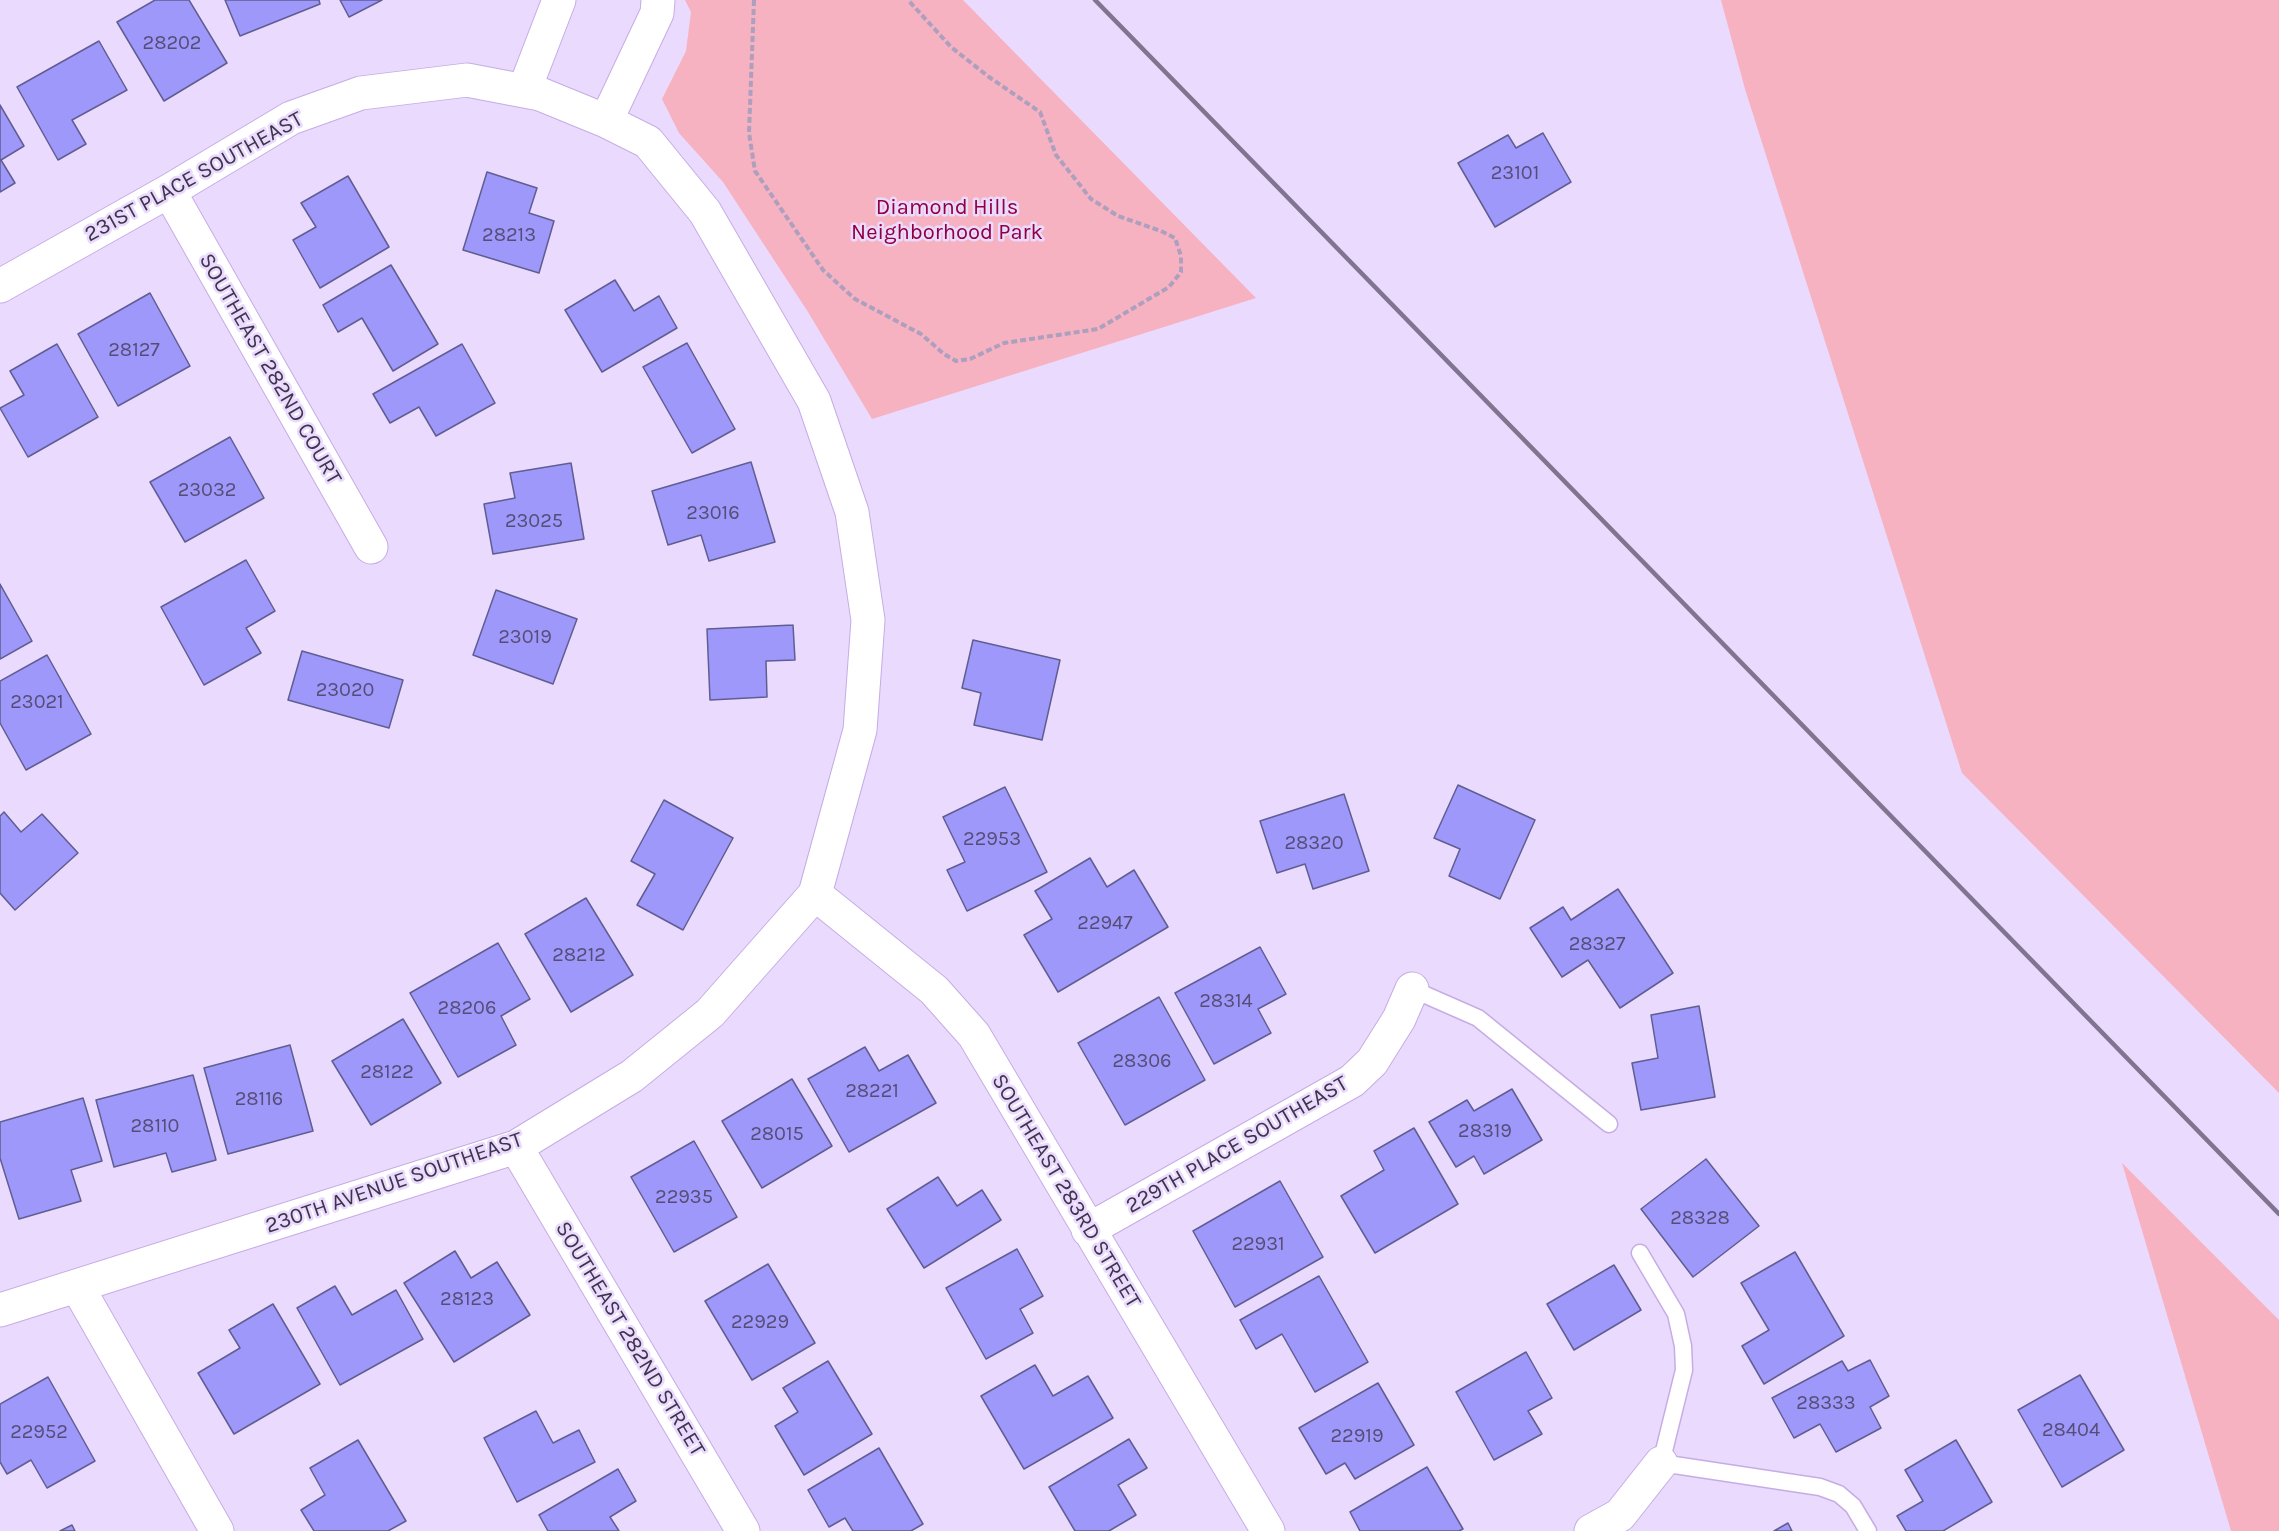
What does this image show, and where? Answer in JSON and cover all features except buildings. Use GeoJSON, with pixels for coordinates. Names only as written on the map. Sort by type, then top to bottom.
{"type":"FeatureCollection","features":[{"type":"Feature","properties":{"kind":"street"},"geometry":{"type":"LineString","coordinates":[[524,91],[559,0]]}},
{"type":"Feature","properties":{"kind":"street"},"geometry":{"type":"LineString","coordinates":[[606,121],[657,13],[658,0]]}},
{"type":"Feature","properties":{"kind":"street","name":"231ST PLACE SOUTHEAST"},"geometry":{"type":"LineString","coordinates":[[0,286],[169,191],[291,118],[362,93],[467,80],[540,94],[606,121],[648,142],[705,212],[814,401],[852,512],[868,620],[860,730],[815,894]]}},
{"type":"Feature","properties":{"kind":"street","name":"SOUTHEAST 282ND COURT"},"geometry":{"type":"LineString","coordinates":[[169,191],[371,547]]}},
{"type":"Feature","properties":{"kind":"street","name":"230TH AVENUE SOUTHEAST"},"geometry":{"type":"LineString","coordinates":[[0,1310],[516,1147],[632,1076],[710,1013],[815,894]]}},
{"type":"Feature","properties":{"kind":"street","name":"SOUTHEAST 283RD STREET"},"geometry":{"type":"LineString","coordinates":[[815,894],[934,990],[974,1035],[1268,1531]]}},
{"type":"Feature","properties":{"kind":"street","name":"229TH PLACE SOUTHEAST"},"geometry":{"type":"LineString","coordinates":[[1088,1230],[1352,1082],[1372,1062],[1399,1018],[1412,989]]}},
{"type":"Feature","properties":{"kind":"street","name":"SOUTHEAST 282ND STREET"},"geometry":{"type":"LineString","coordinates":[[516,1147],[743,1531]]}},
{"type":"Feature","properties":{"kind":"street"},"geometry":{"type":"LineString","coordinates":[[77,1286],[217,1531]]}},
{"type":"Feature","properties":{"kind":"street"},"geometry":{"type":"LineString","coordinates":[[1591,1531],[1620,1515],[1661,1463]]}},
{"type":"Feature","properties":{"kind":"lane"},"geometry":{"type":"LineString","coordinates":[[1412,989],[1478,1018],[1609,1124]]}},
{"type":"Feature","properties":{"kind":"lane"},"geometry":{"type":"LineString","coordinates":[[1640,1252],[1676,1314],[1683,1346],[1683,1370],[1661,1463],[1820,1487],[1839,1494],[1852,1506],[1868,1531]]}},
{"type":"Feature","properties":{"kind":"path"},"geometry":{"type":"LineString","coordinates":[[754,0],[749,134],[755,171],[823,270],[855,299],[921,334],[944,354],[956,360],[970,359],[1004,343],[1098,328],[1169,287],[1181,272],[1181,256],[1175,238],[1118,216],[1091,199],[1056,155],[1040,112],[989,77],[951,47],[908,0]]}},
{"type":"Feature","properties":{"kind":"green space","name":"Diamond Hills Neighborhood Park"},"geometry":{"type":"Polygon","coordinates":[[[685,0],[963,0],[1256,298],[872,419],[808,312],[723,182],[679,133],[662,99],[686,51],[691,12],[685,0]]]}},
{"type":"Feature","properties":{"kind":"green space"},"geometry":{"type":"Polygon","coordinates":[[[1721,0],[2279,0],[2279,1093],[1962,773],[1745,89],[1721,0]]]}},
{"type":"Feature","properties":{"kind":"green space"},"geometry":{"type":"Polygon","coordinates":[[[2122,1163],[2279,1320],[2279,1531],[2231,1531],[2122,1163]]]}},
{"type":"Feature","properties":{"kind":"railway"},"geometry":{"type":"LineString","coordinates":[[1095,0],[2279,1214]]}}]}
